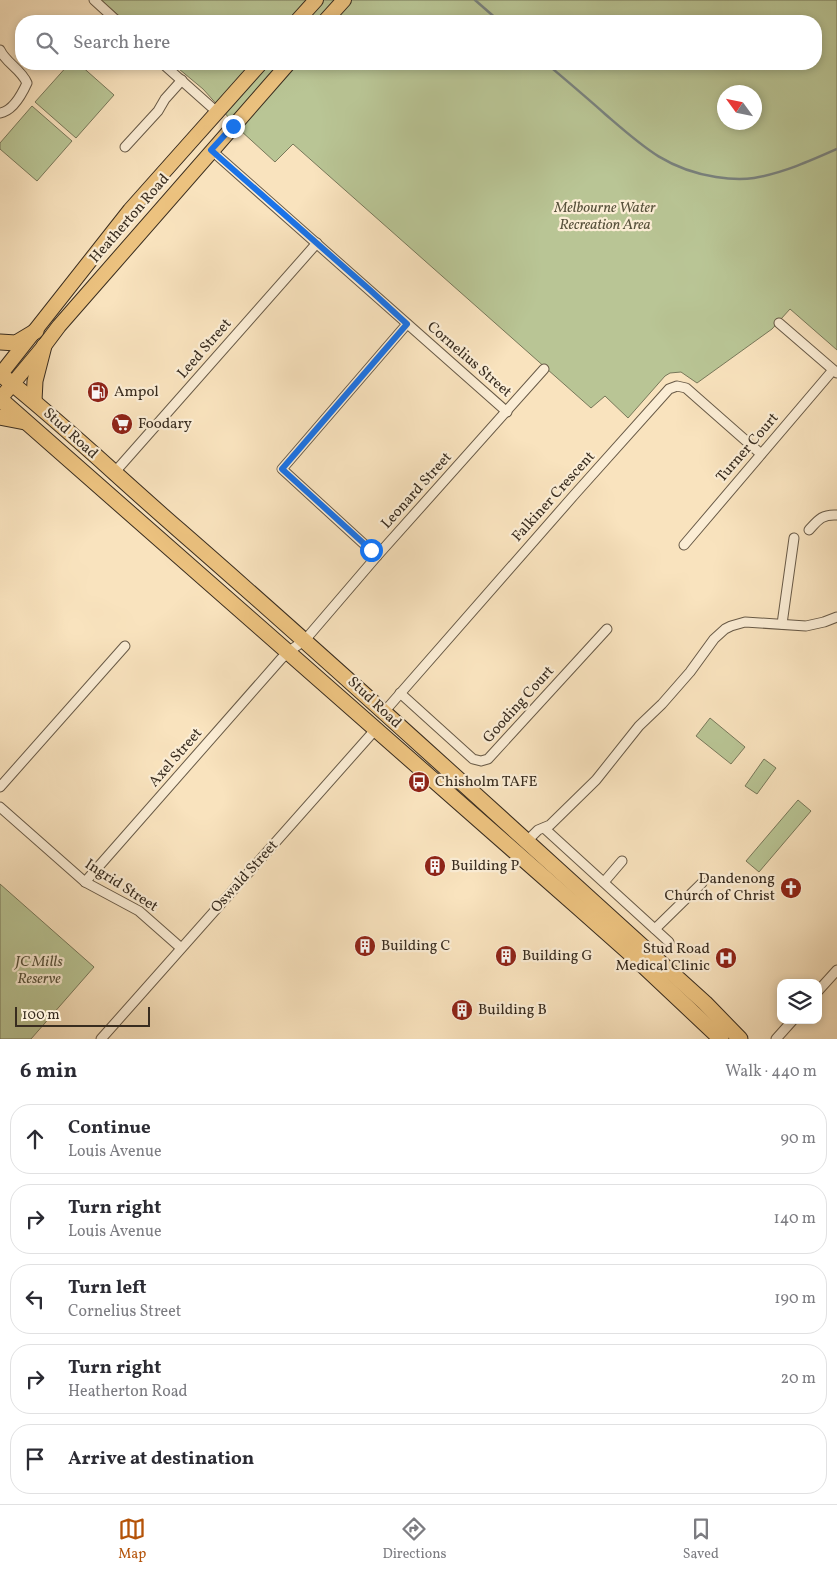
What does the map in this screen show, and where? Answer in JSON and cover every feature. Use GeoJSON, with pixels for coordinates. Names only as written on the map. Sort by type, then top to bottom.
{"type":"FeatureCollection","features":[{"type":"Feature","properties":{"kind":"highway"},"geometry":{"type":"LineString","coordinates":[[0,342],[16,343],[36,330]]}},
{"type":"Feature","properties":{"kind":"highway"},"geometry":{"type":"LineString","coordinates":[[34,401],[35,381],[44,346]]}},
{"type":"Feature","properties":{"kind":"highway","name":"Stud Road"},"geometry":{"type":"LineString","coordinates":[[0,374],[34,401],[305,640],[705,1003],[740,1039]]}},
{"type":"Feature","properties":{"kind":"highway","name":"Stud Road"},"geometry":{"type":"LineString","coordinates":[[0,399],[613,939],[721,1039]]}},
{"type":"Feature","properties":{"kind":"highway"},"geometry":{"type":"LineString","coordinates":[[0,417],[26,423]]}},
{"type":"Feature","properties":{"kind":"highway","name":"Oswald Street"},"geometry":{"type":"LineString","coordinates":[[375,730],[384,712]]}},
{"type":"Feature","properties":{"kind":"main road"},"geometry":{"type":"LineString","coordinates":[[302,15],[316,0]]}},
{"type":"Feature","properties":{"kind":"main road"},"geometry":{"type":"LineString","coordinates":[[330,15],[344,0]]}},
{"type":"Feature","properties":{"kind":"main road","name":"Heatherton Road"},"geometry":{"type":"LineString","coordinates":[[0,374],[130,210],[255,70]]}},
{"type":"Feature","properties":{"kind":"main road","name":"Heatherton Road"},"geometry":{"type":"LineString","coordinates":[[0,399],[59,326],[283,70]]}},
{"type":"Feature","properties":{"kind":"main road"},"geometry":{"type":"LineString","coordinates":[[217,112],[233,126]]}},
{"type":"Feature","properties":{"kind":"main road"},"geometry":{"type":"LineString","coordinates":[[195,136],[211,150]]}},
{"type":"Feature","properties":{"kind":"street"},"geometry":{"type":"LineString","coordinates":[[94,0],[110,15]]}},
{"type":"Feature","properties":{"kind":"street"},"geometry":{"type":"LineString","coordinates":[[0,50],[8,62],[15,68]]}},
{"type":"Feature","properties":{"kind":"street"},"geometry":{"type":"LineString","coordinates":[[0,113],[5,112],[15,103],[27,83],[23,75],[17,70]]}},
{"type":"Feature","properties":{"kind":"street"},"geometry":{"type":"LineString","coordinates":[[170,70],[217,112]]}},
{"type":"Feature","properties":{"kind":"street"},"geometry":{"type":"LineString","coordinates":[[125,147],[158,111],[165,99],[182,80]]}},
{"type":"Feature","properties":{"kind":"street","name":"Cornelius Street"},"geometry":{"type":"LineString","coordinates":[[211,150],[507,412]]}},
{"type":"Feature","properties":{"kind":"street","name":"Leed Street"},"geometry":{"type":"LineString","coordinates":[[114,473],[317,243]]}},
{"type":"Feature","properties":{"kind":"street"},"geometry":{"type":"LineString","coordinates":[[779,323],[835,371]]}},
{"type":"Feature","properties":{"kind":"street"},"geometry":{"type":"LineString","coordinates":[[377,556],[282,469],[407,324]]}},
{"type":"Feature","properties":{"kind":"street","name":"Leonard Street"},"geometry":{"type":"LineString","coordinates":[[288,652],[305,640],[377,556],[544,369]]}},
{"type":"Feature","properties":{"kind":"street","name":"Turner Court"},"geometry":{"type":"LineString","coordinates":[[684,545],[835,371]]}},
{"type":"Feature","properties":{"kind":"street","name":"Falkiner Crescent"},"geometry":{"type":"LineString","coordinates":[[384,712],[669,389],[677,386],[686,388],[761,454]]}},
{"type":"Feature","properties":{"kind":"street"},"geometry":{"type":"LineString","coordinates":[[809,530],[820,518],[829,514],[837,515]]}},
{"type":"Feature","properties":{"kind":"street"},"geometry":{"type":"LineString","coordinates":[[782,624],[794,538]]}},
{"type":"Feature","properties":{"kind":"street"},"geometry":{"type":"LineString","coordinates":[[526,842],[538,830],[550,825],[596,780],[639,726],[662,704],[690,672],[707,648],[730,626],[745,622],[806,626],[837,617]]}},
{"type":"Feature","properties":{"kind":"street","name":"Gooding Court"},"geometry":{"type":"LineString","coordinates":[[400,694],[474,760],[485,761],[607,629]]}},
{"type":"Feature","properties":{"kind":"street"},"geometry":{"type":"LineString","coordinates":[[0,787],[125,646]]}},
{"type":"Feature","properties":{"kind":"street","name":"Axel Street"},"geometry":{"type":"LineString","coordinates":[[84,882],[288,652]]}},
{"type":"Feature","properties":{"kind":"street","name":"Oswald Street"},"geometry":{"type":"LineString","coordinates":[[101,1039],[375,730]]}},
{"type":"Feature","properties":{"kind":"street","name":"Ingrid Street"},"geometry":{"type":"LineString","coordinates":[[0,807],[84,882],[139,911],[181,948]]}},
{"type":"Feature","properties":{"kind":"street"},"geometry":{"type":"LineString","coordinates":[[544,828],[669,942]]}},
{"type":"Feature","properties":{"kind":"street"},"geometry":{"type":"LineString","coordinates":[[604,882],[622,861]]}},
{"type":"Feature","properties":{"kind":"street"},"geometry":{"type":"LineString","coordinates":[[655,929],[702,883]]}},
{"type":"Feature","properties":{"kind":"street"},"geometry":{"type":"LineString","coordinates":[[822,987],[837,970]]}},
{"type":"Feature","properties":{"kind":"street"},"geometry":{"type":"LineString","coordinates":[[776,1039],[789,1024]]}},
{"type":"Feature","properties":{"kind":"green space","name":"Melbourne Water Recreation Area"},"geometry":{"type":"Polygon","coordinates":[[[101,0],[837,0],[837,350],[790,309],[772,329],[697,383],[681,372],[670,373],[665,376],[628,418],[605,396],[591,408],[293,144],[275,162],[240,130],[203,89],[180,70],[822,70],[822,15],[118,15],[101,0]]]}},
{"type":"Feature","properties":{"kind":"green space"},"geometry":{"type":"Polygon","coordinates":[[[64,70],[86,70],[114,95],[76,138],[35,102],[64,70]]]}},
{"type":"Feature","properties":{"kind":"green space"},"geometry":{"type":"Polygon","coordinates":[[[32,106],[72,141],[37,181],[0,149],[0,143],[32,106]]]}},
{"type":"Feature","properties":{"kind":"green space"},"geometry":{"type":"Polygon","coordinates":[[[710,718],[745,747],[731,764],[696,736],[710,718]]]}},
{"type":"Feature","properties":{"kind":"green space"},"geometry":{"type":"Polygon","coordinates":[[[764,759],[776,768],[757,794],[745,786],[764,759]]]}},
{"type":"Feature","properties":{"kind":"green space"},"geometry":{"type":"Polygon","coordinates":[[[798,800],[811,811],[759,872],[746,861],[798,800]]]}},
{"type":"Feature","properties":{"kind":"green space","name":"JC Mills Reserve"},"geometry":{"type":"Polygon","coordinates":[[[0,884],[94,967],[31,1039],[0,1039],[0,884]]]}},
{"type":"Feature","properties":{"kind":"waterway"},"geometry":{"type":"LineString","coordinates":[[475,0],[492,15]]}},
{"type":"Feature","properties":{"kind":"waterway"},"geometry":{"type":"LineString","coordinates":[[554,70],[643,146],[669,162],[698,173],[730,179],[754,178],[786,170],[837,149]]}},
{"type":"Feature","properties":{"kind":"place","name":"Ampol"},"geometry":{"type":"Point","coordinates":[98,392]}},
{"type":"Feature","properties":{"kind":"place","name":"Foodary"},"geometry":{"type":"Point","coordinates":[122,424]}},
{"type":"Feature","properties":{"kind":"place","name":"Chisholm TAFE"},"geometry":{"type":"Point","coordinates":[419,782]}},
{"type":"Feature","properties":{"kind":"place","name":"Building P"},"geometry":{"type":"Point","coordinates":[435,866]}},
{"type":"Feature","properties":{"kind":"place","name":"Dandenong Church of Christ"},"geometry":{"type":"Point","coordinates":[791,888]}},
{"type":"Feature","properties":{"kind":"place","name":"Building C"},"geometry":{"type":"Point","coordinates":[365,946]}},
{"type":"Feature","properties":{"kind":"place","name":"Building G"},"geometry":{"type":"Point","coordinates":[506,956]}},
{"type":"Feature","properties":{"kind":"place","name":"Stud Road Medical Clinic"},"geometry":{"type":"Point","coordinates":[726,958]}},
{"type":"Feature","properties":{"kind":"place","name":"Building B"},"geometry":{"type":"Point","coordinates":[462,1010]}},
{"type":"Feature","properties":{"kind":"route"},"geometry":{"type":"LineString","coordinates":[[233,126],[211,150],[407,324],[282,469],[371,550]]}}]}
